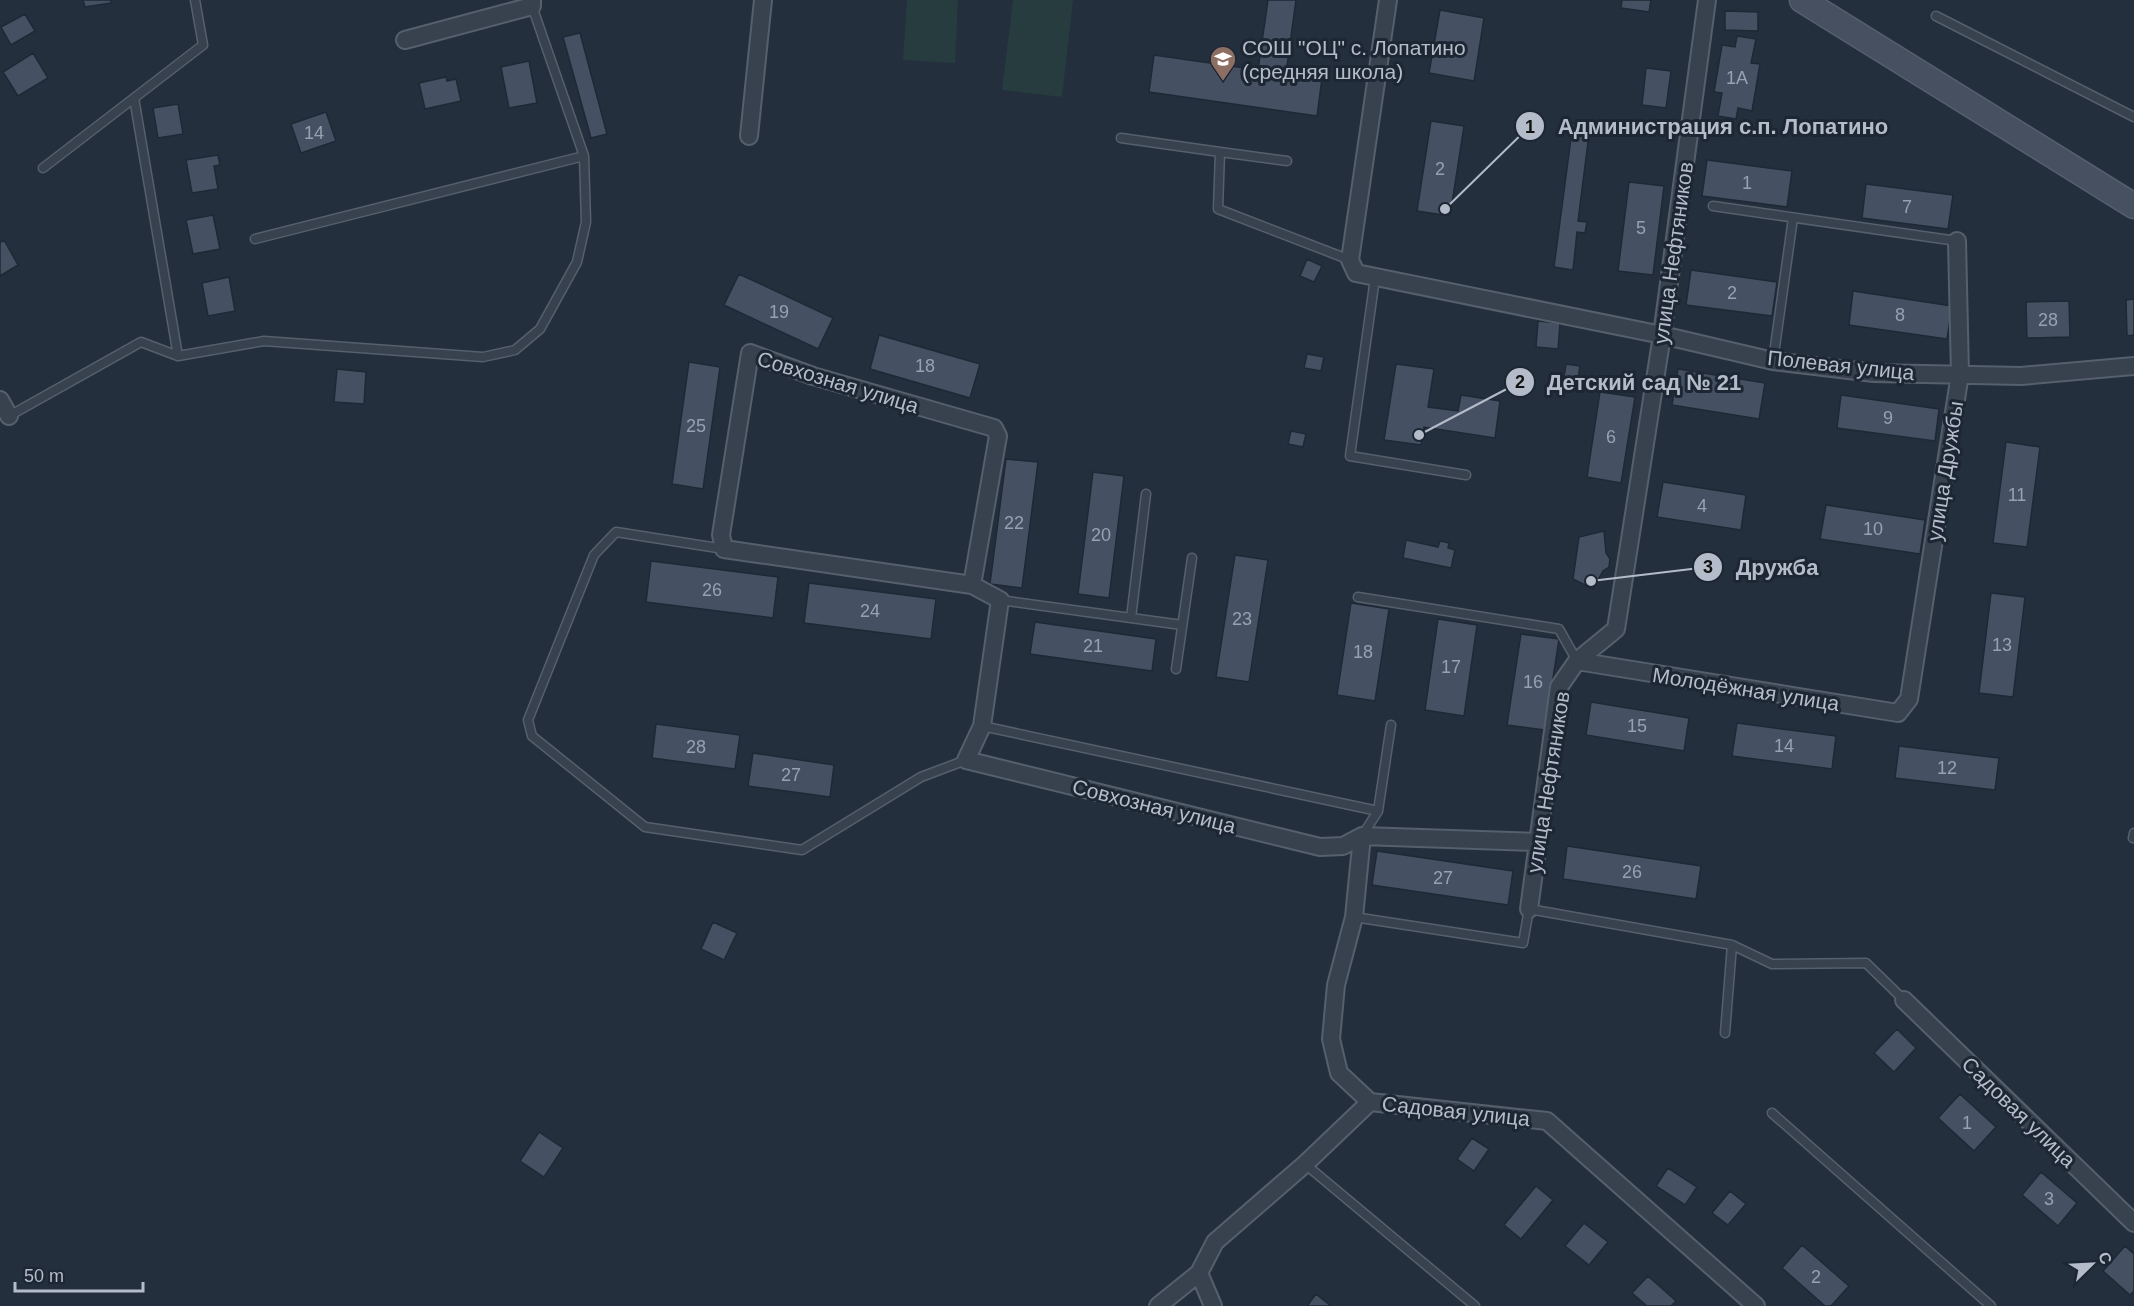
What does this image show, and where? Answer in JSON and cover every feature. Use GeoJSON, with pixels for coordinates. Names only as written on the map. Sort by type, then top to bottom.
{"type":"FeatureCollection","features":[{"type":"Feature","properties":{"kind":"street"},"geometry":{"type":"LineString","coordinates":[[749,135],[762,0]]}},
{"type":"Feature","properties":{"kind":"street"},"geometry":{"type":"LineString","coordinates":[[1350,260],[1388,0]]}},
{"type":"Feature","properties":{"kind":"street","name":"улица Нефтяников"},"geometry":{"type":"LineString","coordinates":[[1529,909],[1559,687],[1577,661],[1616,629],[1662,335],[1707,0]]}},
{"type":"Feature","properties":{"kind":"street"},"geometry":{"type":"LineString","coordinates":[[1802,0],[2134,206]]}},
{"type":"Feature","properties":{"kind":"street"},"geometry":{"type":"LineString","coordinates":[[405,40],[532,3]]}},
{"type":"Feature","properties":{"kind":"street","name":"улица Дружбы"},"geometry":{"type":"LineString","coordinates":[[1909,699],[1960,374],[1957,241]]}},
{"type":"Feature","properties":{"kind":"street","name":"Полевая улица"},"geometry":{"type":"LineString","coordinates":[[1350,260],[1356,273],[1375,278],[1662,335],[1773,361],[1874,373],[2021,376],[2134,366]]}},
{"type":"Feature","properties":{"kind":"street","name":"Совхозная улица"},"geometry":{"type":"LineString","coordinates":[[724,549],[722,535],[750,353],[813,376],[994,428],[998,436],[972,585]]}},
{"type":"Feature","properties":{"kind":"street"},"geometry":{"type":"LineString","coordinates":[[0,400],[9,416]]}},
{"type":"Feature","properties":{"kind":"street"},"geometry":{"type":"LineString","coordinates":[[724,549],[972,585],[1000,600],[982,726],[966,759]]}},
{"type":"Feature","properties":{"kind":"street","name":"Молодёжная улица"},"geometry":{"type":"LineString","coordinates":[[1577,661],[1898,713],[1909,699]]}},
{"type":"Feature","properties":{"kind":"street","name":"Совхозная улица"},"geometry":{"type":"LineString","coordinates":[[966,759],[1320,847],[1343,846],[1362,836],[1538,842]]}},
{"type":"Feature","properties":{"kind":"street","name":"Садовая улица"},"geometry":{"type":"LineString","coordinates":[[1362,836],[1354,917],[1336,985],[1331,1038],[1340,1073],[1370,1102],[1547,1121],[1755,1306]]}},
{"type":"Feature","properties":{"kind":"street","name":"Садовая улица"},"geometry":{"type":"LineString","coordinates":[[1904,1000],[2134,1223]]}},
{"type":"Feature","properties":{"kind":"street"},"geometry":{"type":"LineString","coordinates":[[1158,1306],[1199,1273],[1215,1242],[1305,1164],[1370,1102]]}},
{"type":"Feature","properties":{"kind":"street"},"geometry":{"type":"LineString","coordinates":[[1199,1273],[1213,1306]]}},
{"type":"Feature","properties":{"kind":"lane"},"geometry":{"type":"LineString","coordinates":[[43,168],[203,45],[195,0]]}},
{"type":"Feature","properties":{"kind":"lane"},"geometry":{"type":"LineString","coordinates":[[9,416],[141,342],[178,356],[264,341],[483,357],[515,350],[540,329],[577,262],[586,222],[584,156],[532,3]]}},
{"type":"Feature","properties":{"kind":"lane"},"geometry":{"type":"LineString","coordinates":[[1935,16],[2134,117]]}},
{"type":"Feature","properties":{"kind":"lane"},"geometry":{"type":"LineString","coordinates":[[134,98],[178,356]]}},
{"type":"Feature","properties":{"kind":"lane"},"geometry":{"type":"LineString","coordinates":[[1121,138],[1287,161]]}},
{"type":"Feature","properties":{"kind":"lane"},"geometry":{"type":"LineString","coordinates":[[1220,152],[1218,208],[1350,260]]}},
{"type":"Feature","properties":{"kind":"lane"},"geometry":{"type":"LineString","coordinates":[[255,238],[584,156]]}},
{"type":"Feature","properties":{"kind":"lane"},"geometry":{"type":"LineString","coordinates":[[1713,206],[1957,241]]}},
{"type":"Feature","properties":{"kind":"lane"},"geometry":{"type":"LineString","coordinates":[[1773,361],[1793,218]]}},
{"type":"Feature","properties":{"kind":"lane"},"geometry":{"type":"LineString","coordinates":[[1375,278],[1350,456],[1466,475]]}},
{"type":"Feature","properties":{"kind":"lane"},"geometry":{"type":"LineString","coordinates":[[1131,618],[1146,494]]}},
{"type":"Feature","properties":{"kind":"lane"},"geometry":{"type":"LineString","coordinates":[[724,549],[616,532],[594,555],[528,720],[532,736],[645,827],[802,850],[921,777],[966,759]]}},
{"type":"Feature","properties":{"kind":"lane"},"geometry":{"type":"LineString","coordinates":[[1176,669],[1192,558]]}},
{"type":"Feature","properties":{"kind":"lane"},"geometry":{"type":"LineString","coordinates":[[1358,597],[1559,628],[1577,661]]}},
{"type":"Feature","properties":{"kind":"lane"},"geometry":{"type":"LineString","coordinates":[[1000,600],[1182,625]]}},
{"type":"Feature","properties":{"kind":"lane"},"geometry":{"type":"LineString","coordinates":[[1362,836],[1378,811],[1391,725]]}},
{"type":"Feature","properties":{"kind":"lane"},"geometry":{"type":"LineString","coordinates":[[982,726],[1378,811]]}},
{"type":"Feature","properties":{"kind":"lane"},"geometry":{"type":"LineString","coordinates":[[2133,838],[2134,833]]}},
{"type":"Feature","properties":{"kind":"lane"},"geometry":{"type":"LineString","coordinates":[[1354,917],[1523,943],[1529,909],[1732,945],[1772,964],[1866,963],[1904,1000]]}},
{"type":"Feature","properties":{"kind":"lane"},"geometry":{"type":"LineString","coordinates":[[1725,1033],[1732,945]]}},
{"type":"Feature","properties":{"kind":"lane"},"geometry":{"type":"LineString","coordinates":[[1772,1113],[1991,1306]]}},
{"type":"Feature","properties":{"kind":"lane"},"geometry":{"type":"LineString","coordinates":[[1305,1164],[1475,1306]]}},
{"type":"Feature","properties":{"kind":"green space"},"geometry":{"type":"Polygon","coordinates":[[[907,0],[958,0],[955,63],[903,60],[907,0]]]}},
{"type":"Feature","properties":{"kind":"green space"},"geometry":{"type":"Polygon","coordinates":[[[1013,0],[1073,0],[1062,97],[1002,90],[1013,0]]]}},
{"type":"Feature","properties":{"kind":"building"},"geometry":{"type":"Polygon","coordinates":[[[83,0],[111,0],[111,3],[85,7],[83,0]]]}},
{"type":"Feature","properties":{"kind":"building"},"geometry":{"type":"Polygon","coordinates":[[[1268,0],[1296,0],[1286,73],[1322,78],[1317,116],[1149,92],[1154,55],[1258,70],[1268,0]]]}},
{"type":"Feature","properties":{"kind":"building"},"geometry":{"type":"Polygon","coordinates":[[[1622,0],[1651,0],[1649,12],[1621,8],[1622,0]]]}},
{"type":"Feature","properties":{"kind":"building"},"geometry":{"type":"Polygon","coordinates":[[[1440,10],[1484,18],[1474,81],[1429,73],[1440,10]]]}},
{"type":"Feature","properties":{"kind":"building"},"geometry":{"type":"Polygon","coordinates":[[[1725,11],[1758,12],[1758,31],[1725,30],[1725,11]]]}},
{"type":"Feature","properties":{"kind":"building"},"geometry":{"type":"Polygon","coordinates":[[[25,14],[35,31],[11,45],[1,27],[25,14]]]}},
{"type":"Feature","properties":{"kind":"building"},"geometry":{"type":"Polygon","coordinates":[[[580,33],[607,134],[591,138],[563,37],[580,33]]]}},
{"type":"Feature","properties":{"kind":"building"},"geometry":{"type":"Polygon","coordinates":[[[1737,36],[1756,39],[1751,63],[1760,64],[1752,111],[1738,108],[1736,119],[1718,116],[1722,93],[1714,92],[1722,45],[1735,47],[1737,36]]]}},
{"type":"Feature","properties":{"kind":"building"},"geometry":{"type":"Polygon","coordinates":[[[33,53],[48,78],[18,96],[3,72],[33,53]]]}},
{"type":"Feature","properties":{"kind":"building"},"geometry":{"type":"Polygon","coordinates":[[[529,61],[537,103],[509,108],[501,67],[529,61]]]}},
{"type":"Feature","properties":{"kind":"building"},"geometry":{"type":"Polygon","coordinates":[[[1646,68],[1671,71],[1666,108],[1642,105],[1646,68]]]}},
{"type":"Feature","properties":{"kind":"building"},"geometry":{"type":"Polygon","coordinates":[[[446,77],[447,81],[456,79],[461,101],[425,109],[419,83],[446,77]]]}},
{"type":"Feature","properties":{"kind":"building"},"geometry":{"type":"Polygon","coordinates":[[[178,104],[183,134],[158,138],[153,108],[178,104]]]}},
{"type":"Feature","properties":{"kind":"building"},"geometry":{"type":"Polygon","coordinates":[[[326,112],[336,141],[301,153],[291,124],[326,112]]]}},
{"type":"Feature","properties":{"kind":"building"},"geometry":{"type":"Polygon","coordinates":[[[1431,121],[1464,126],[1450,216],[1417,211],[1431,121]]]}},
{"type":"Feature","properties":{"kind":"building"},"geometry":{"type":"Polygon","coordinates":[[[1573,123],[1590,126],[1578,221],[1587,222],[1585,233],[1577,232],[1573,270],[1554,267],[1573,123]]]}},
{"type":"Feature","properties":{"kind":"building"},"geometry":{"type":"Polygon","coordinates":[[[218,155],[220,165],[214,166],[218,189],[192,193],[186,160],[218,155]]]}},
{"type":"Feature","properties":{"kind":"building"},"geometry":{"type":"Polygon","coordinates":[[[1707,160],[1792,171],[1787,207],[1702,196],[1707,160]]]}},
{"type":"Feature","properties":{"kind":"building"},"geometry":{"type":"Polygon","coordinates":[[[1629,182],[1664,186],[1653,275],[1618,271],[1629,182]]]}},
{"type":"Feature","properties":{"kind":"building"},"geometry":{"type":"Polygon","coordinates":[[[1866,184],[1953,195],[1948,229],[1862,218],[1866,184]]]}},
{"type":"Feature","properties":{"kind":"building"},"geometry":{"type":"Polygon","coordinates":[[[213,215],[220,249],[193,254],[186,220],[213,215]]]}},
{"type":"Feature","properties":{"kind":"building"},"geometry":{"type":"Polygon","coordinates":[[[4,240],[18,265],[0,276],[0,243],[4,240]]]}},
{"type":"Feature","properties":{"kind":"building"},"geometry":{"type":"Polygon","coordinates":[[[1307,259],[1322,266],[1314,282],[1300,276],[1307,259]]]}},
{"type":"Feature","properties":{"kind":"building"},"geometry":{"type":"Polygon","coordinates":[[[1691,270],[1777,282],[1772,316],[1686,305],[1691,270]]]}},
{"type":"Feature","properties":{"kind":"building"},"geometry":{"type":"Polygon","coordinates":[[[739,274],[833,318],[818,349],[724,305],[739,274]]]}},
{"type":"Feature","properties":{"kind":"building"},"geometry":{"type":"Polygon","coordinates":[[[229,277],[235,311],[208,316],[202,283],[229,277]]]}},
{"type":"Feature","properties":{"kind":"building"},"geometry":{"type":"Polygon","coordinates":[[[1853,291],[1952,306],[1947,339],[1849,325],[1853,291]]]}},
{"type":"Feature","properties":{"kind":"building"},"geometry":{"type":"Polygon","coordinates":[[[2134,299],[2134,335],[2127,336],[2126,300],[2134,299]]]}},
{"type":"Feature","properties":{"kind":"building"},"geometry":{"type":"Polygon","coordinates":[[[2069,301],[2070,337],[2027,338],[2026,302],[2069,301]]]}},
{"type":"Feature","properties":{"kind":"building"},"geometry":{"type":"Polygon","coordinates":[[[1538,321],[1560,323],[1558,349],[1536,347],[1538,321]]]}},
{"type":"Feature","properties":{"kind":"building"},"geometry":{"type":"Polygon","coordinates":[[[879,335],[980,364],[970,398],[870,369],[879,335]]]}},
{"type":"Feature","properties":{"kind":"building"},"geometry":{"type":"Polygon","coordinates":[[[1307,354],[1324,357],[1321,371],[1304,368],[1307,354]]]}},
{"type":"Feature","properties":{"kind":"building"},"geometry":{"type":"Polygon","coordinates":[[[689,362],[720,367],[703,489],[672,484],[689,362]]]}},
{"type":"Feature","properties":{"kind":"building"},"geometry":{"type":"Polygon","coordinates":[[[1396,364],[1434,369],[1428,407],[1458,411],[1461,395],[1500,401],[1495,438],[1424,427],[1421,445],[1384,440],[1396,364]]]}},
{"type":"Feature","properties":{"kind":"building"},"geometry":{"type":"Polygon","coordinates":[[[1566,364],[1580,366],[1578,379],[1564,377],[1566,364]]]}},
{"type":"Feature","properties":{"kind":"building"},"geometry":{"type":"Polygon","coordinates":[[[337,369],[366,372],[364,404],[334,402],[337,369]]]}},
{"type":"Feature","properties":{"kind":"building"},"geometry":{"type":"Polygon","coordinates":[[[1678,369],[1765,383],[1759,419],[1672,405],[1678,369]]]}},
{"type":"Feature","properties":{"kind":"building"},"geometry":{"type":"Polygon","coordinates":[[[1600,392],[1635,397],[1621,483],[1587,477],[1600,392]]]}},
{"type":"Feature","properties":{"kind":"building"},"geometry":{"type":"Polygon","coordinates":[[[1841,395],[1939,409],[1935,441],[1837,428],[1841,395]]]}},
{"type":"Feature","properties":{"kind":"building"},"geometry":{"type":"Polygon","coordinates":[[[1291,431],[1306,434],[1303,447],[1288,444],[1291,431]]]}},
{"type":"Feature","properties":{"kind":"building"},"geometry":{"type":"Polygon","coordinates":[[[2006,442],[2040,447],[2027,547],[1993,543],[2006,442]]]}},
{"type":"Feature","properties":{"kind":"building"},"geometry":{"type":"Polygon","coordinates":[[[1006,459],[1038,462],[1022,588],[990,584],[1006,459]]]}},
{"type":"Feature","properties":{"kind":"building"},"geometry":{"type":"Polygon","coordinates":[[[1093,472],[1124,476],[1109,598],[1078,594],[1093,472]]]}},
{"type":"Feature","properties":{"kind":"building"},"geometry":{"type":"Polygon","coordinates":[[[1663,482],[1746,495],[1741,530],[1657,517],[1663,482]]]}},
{"type":"Feature","properties":{"kind":"building"},"geometry":{"type":"Polygon","coordinates":[[[1826,505],[1925,520],[1920,554],[1820,539],[1826,505]]]}},
{"type":"Feature","properties":{"kind":"building"},"geometry":{"type":"Polygon","coordinates":[[[1604,531],[1606,553],[1610,559],[1609,567],[1603,571],[1593,589],[1573,579],[1579,537],[1604,531]]]}},
{"type":"Feature","properties":{"kind":"building"},"geometry":{"type":"Polygon","coordinates":[[[1406,540],[1438,547],[1440,541],[1449,543],[1448,548],[1455,550],[1451,568],[1403,558],[1406,540]]]}},
{"type":"Feature","properties":{"kind":"building"},"geometry":{"type":"Polygon","coordinates":[[[1235,555],[1268,560],[1249,682],[1216,677],[1235,555]]]}},
{"type":"Feature","properties":{"kind":"building"},"geometry":{"type":"Polygon","coordinates":[[[651,561],[778,577],[773,618],[646,602],[651,561]]]}},
{"type":"Feature","properties":{"kind":"building"},"geometry":{"type":"Polygon","coordinates":[[[809,583],[936,599],[931,639],[804,623],[809,583]]]}},
{"type":"Feature","properties":{"kind":"building"},"geometry":{"type":"Polygon","coordinates":[[[1991,593],[2025,597],[2013,697],[1979,693],[1991,593]]]}},
{"type":"Feature","properties":{"kind":"building"},"geometry":{"type":"Polygon","coordinates":[[[1351,603],[1389,609],[1375,701],[1337,695],[1351,603]]]}},
{"type":"Feature","properties":{"kind":"building"},"geometry":{"type":"Polygon","coordinates":[[[1438,619],[1477,625],[1464,716],[1425,710],[1438,619]]]}},
{"type":"Feature","properties":{"kind":"building"},"geometry":{"type":"Polygon","coordinates":[[[1035,622],[1156,639],[1152,671],[1030,654],[1035,622]]]}},
{"type":"Feature","properties":{"kind":"building"},"geometry":{"type":"Polygon","coordinates":[[[1521,634],[1559,639],[1545,730],[1507,725],[1521,634]]]}},
{"type":"Feature","properties":{"kind":"building"},"geometry":{"type":"Polygon","coordinates":[[[1591,702],[1689,718],[1684,751],[1586,735],[1591,702]]]}},
{"type":"Feature","properties":{"kind":"building"},"geometry":{"type":"Polygon","coordinates":[[[1737,723],[1836,736],[1832,769],[1732,756],[1737,723]]]}},
{"type":"Feature","properties":{"kind":"building"},"geometry":{"type":"Polygon","coordinates":[[[656,724],[740,735],[735,769],[652,758],[656,724]]]}},
{"type":"Feature","properties":{"kind":"building"},"geometry":{"type":"Polygon","coordinates":[[[1899,746],[1999,758],[1995,790],[1895,778],[1899,746]]]}},
{"type":"Feature","properties":{"kind":"building"},"geometry":{"type":"Polygon","coordinates":[[[753,753],[834,765],[830,797],[748,786],[753,753]]]}},
{"type":"Feature","properties":{"kind":"building"},"geometry":{"type":"Polygon","coordinates":[[[1567,846],[1701,866],[1696,899],[1563,879],[1567,846]]]}},
{"type":"Feature","properties":{"kind":"building"},"geometry":{"type":"Polygon","coordinates":[[[1377,851],[1513,871],[1508,905],[1372,885],[1377,851]]]}},
{"type":"Feature","properties":{"kind":"building"},"geometry":{"type":"Polygon","coordinates":[[[713,922],[737,933],[724,960],[701,949],[713,922]]]}},
{"type":"Feature","properties":{"kind":"building"},"geometry":{"type":"Polygon","coordinates":[[[1897,1029],[1916,1048],[1894,1072],[1874,1053],[1897,1029]]]}},
{"type":"Feature","properties":{"kind":"building"},"geometry":{"type":"Polygon","coordinates":[[[1960,1094],[1996,1127],[1974,1151],[1938,1118],[1960,1094]]]}},
{"type":"Feature","properties":{"kind":"building"},"geometry":{"type":"Polygon","coordinates":[[[539,1132],[563,1148],[544,1177],[520,1161],[539,1132]]]}},
{"type":"Feature","properties":{"kind":"building"},"geometry":{"type":"Polygon","coordinates":[[[1472,1138],[1489,1149],[1474,1171],[1457,1159],[1472,1138]]]}},
{"type":"Feature","properties":{"kind":"building"},"geometry":{"type":"Polygon","coordinates":[[[1668,1168],[1697,1187],[1685,1205],[1656,1186],[1668,1168]]]}},
{"type":"Feature","properties":{"kind":"building"},"geometry":{"type":"Polygon","coordinates":[[[2041,1172],[2077,1203],[2058,1226],[2022,1195],[2041,1172]]]}},
{"type":"Feature","properties":{"kind":"building"},"geometry":{"type":"Polygon","coordinates":[[[1536,1186],[1553,1200],[1521,1239],[1504,1225],[1536,1186]]]}},
{"type":"Feature","properties":{"kind":"building"},"geometry":{"type":"Polygon","coordinates":[[[1730,1191],[1746,1204],[1728,1225],[1712,1213],[1730,1191]]]}},
{"type":"Feature","properties":{"kind":"building"},"geometry":{"type":"Polygon","coordinates":[[[1584,1223],[1608,1242],[1589,1265],[1565,1246],[1584,1223]]]}},
{"type":"Feature","properties":{"kind":"building"},"geometry":{"type":"Polygon","coordinates":[[[1802,1245],[1849,1286],[1831,1306],[1825,1306],[1782,1268],[1802,1245]]]}},
{"type":"Feature","properties":{"kind":"building"},"geometry":{"type":"Polygon","coordinates":[[[2125,1246],[2134,1254],[2134,1291],[2130,1295],[2103,1271],[2125,1246]]]}},
{"type":"Feature","properties":{"kind":"building"},"geometry":{"type":"Polygon","coordinates":[[[1648,1276],[1676,1301],[1671,1306],[1647,1306],[1632,1293],[1648,1276]]]}},
{"type":"Feature","properties":{"kind":"building"},"geometry":{"type":"Polygon","coordinates":[[[1316,1294],[1331,1306],[1307,1306],[1316,1294]]]}},
{"type":"Feature","properties":{"kind":"place","name":"СОШ \"ОЦ\" с. Лопатино (средняя школа)"},"geometry":{"type":"Point","coordinates":[1223,82]}},
{"type":"Feature","properties":{"kind":"place","name":"Администрация с.п. Лопатино"},"geometry":{"type":"Point","coordinates":[1445,209]}},
{"type":"Feature","properties":{"kind":"place","name":"Детский сад № 21"},"geometry":{"type":"Point","coordinates":[1419,435]}},
{"type":"Feature","properties":{"kind":"place","name":"Дружба"},"geometry":{"type":"Point","coordinates":[1591,581]}}]}
